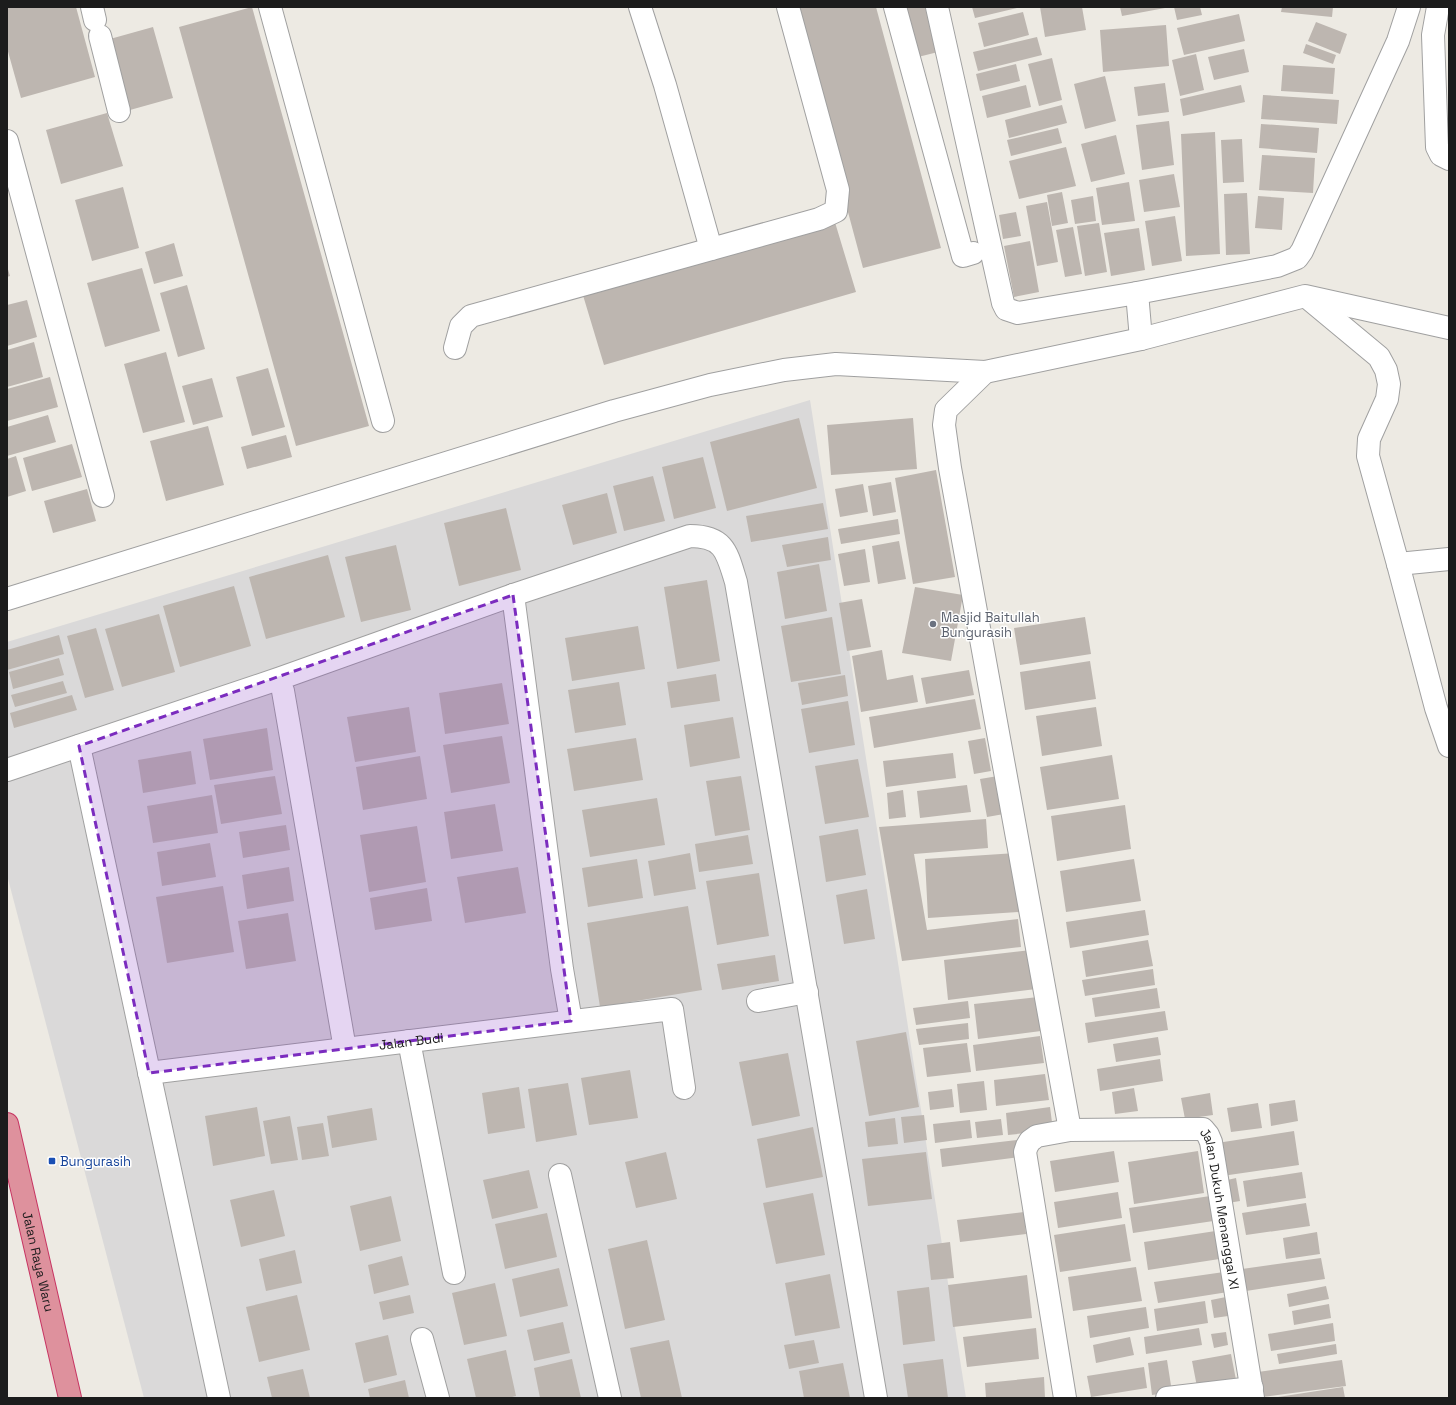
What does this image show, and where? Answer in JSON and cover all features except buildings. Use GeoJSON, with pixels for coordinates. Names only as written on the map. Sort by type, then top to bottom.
{"type":"FeatureCollection","features":[{"type":"Feature","properties":{"kind":"highway","name":"Jalan Raya Waru"},"geometry":{"type":"LineString","coordinates":[[7,1124],[70,1398]]}},
{"type":"Feature","properties":{"kind":"street"},"geometry":{"type":"LineString","coordinates":[[270,7],[383,421]]}},
{"type":"Feature","properties":{"kind":"street"},"geometry":{"type":"LineString","coordinates":[[640,7],[666,85],[711,249]]}},
{"type":"Feature","properties":{"kind":"street"},"geometry":{"type":"LineString","coordinates":[[454,348],[461,326],[471,316],[819,219],[836,211],[838,190],[788,7]]}},
{"type":"Feature","properties":{"kind":"street"},"geometry":{"type":"LineString","coordinates":[[895,7],[963,256],[973,253]]}},
{"type":"Feature","properties":{"kind":"street"},"geometry":{"type":"LineString","coordinates":[[937,7],[1003,303],[1006,309],[1018,313],[1137,293],[1278,266],[1297,258],[1302,251],[1398,41],[1409,7]]}},
{"type":"Feature","properties":{"kind":"street"},"geometry":{"type":"LineString","coordinates":[[1438,7],[1433,35],[1437,147],[1441,155],[1449,158]]}},
{"type":"Feature","properties":{"kind":"street"},"geometry":{"type":"LineString","coordinates":[[95,21],[119,110]]}},
{"type":"Feature","properties":{"kind":"street"},"geometry":{"type":"LineString","coordinates":[[7,141],[103,496]]}},
{"type":"Feature","properties":{"kind":"street"},"geometry":{"type":"LineString","coordinates":[[1137,293],[1141,339]]}},
{"type":"Feature","properties":{"kind":"street"},"geometry":{"type":"LineString","coordinates":[[1305,296],[1379,357],[1386,370],[1389,384],[1387,399],[1369,439],[1368,456],[1398,564],[1443,707],[1449,746]]}},
{"type":"Feature","properties":{"kind":"street"},"geometry":{"type":"LineString","coordinates":[[7,599],[614,410],[710,385],[784,370],[836,364],[984,372],[1141,339],[1305,296],[1449,328]]}},
{"type":"Feature","properties":{"kind":"street"},"geometry":{"type":"LineString","coordinates":[[984,372],[946,410],[944,425],[950,468],[1070,1130],[1036,1136],[1030,1141],[1025,1152],[1066,1398]]}},
{"type":"Feature","properties":{"kind":"street"},"geometry":{"type":"LineString","coordinates":[[7,770],[281,678],[513,595],[690,536],[702,536],[715,540],[724,548],[736,582],[876,1398]]}},
{"type":"Feature","properties":{"kind":"street"},"geometry":{"type":"LineString","coordinates":[[1398,564],[1449,559]]}},
{"type":"Feature","properties":{"kind":"street"},"geometry":{"type":"LineString","coordinates":[[513,595],[562,969],[571,1021]]}},
{"type":"Feature","properties":{"kind":"street"},"geometry":{"type":"LineString","coordinates":[[284,691],[345,1049]]}},
{"type":"Feature","properties":{"kind":"street"},"geometry":{"type":"LineString","coordinates":[[79,746],[219,1398]]}},
{"type":"Feature","properties":{"kind":"street"},"geometry":{"type":"LineString","coordinates":[[758,1001],[807,992]]}},
{"type":"Feature","properties":{"kind":"street","name":"Jalan Budi"},"geometry":{"type":"LineString","coordinates":[[149,1073],[672,1009],[684,1088]]}},
{"type":"Feature","properties":{"kind":"street"},"geometry":{"type":"LineString","coordinates":[[409,1041],[454,1273]]}},
{"type":"Feature","properties":{"kind":"street","name":"Jalan Dukuh Menanggal XI"},"geometry":{"type":"LineString","coordinates":[[1070,1130],[1203,1129],[1208,1135],[1211,1142],[1252,1393]]}},
{"type":"Feature","properties":{"kind":"street"},"geometry":{"type":"LineString","coordinates":[[560,1175],[610,1398]]}},
{"type":"Feature","properties":{"kind":"street"},"geometry":{"type":"LineString","coordinates":[[422,1339],[438,1398]]}},
{"type":"Feature","properties":{"kind":"street"},"geometry":{"type":"LineString","coordinates":[[1168,1398],[1252,1393]]}},
{"type":"Feature","properties":{"kind":"highlighted area"},"geometry":{"type":"Polygon","coordinates":[[[513,595],[571,1021],[149,1073],[79,746],[513,595]]]}},
{"type":"Feature","properties":{"kind":"shaded area"},"geometry":{"type":"Polygon","coordinates":[[[810,400],[966,1398],[144,1398],[7,875],[7,642],[810,400]]]}},
{"type":"Feature","properties":{"kind":"place","name":"Masjid Baitullah Bungurasih"},"geometry":{"type":"Point","coordinates":[933,624]}},
{"type":"Feature","properties":{"kind":"place","name":"Bungurasih"},"geometry":{"type":"Point","coordinates":[52,1161]}}]}
